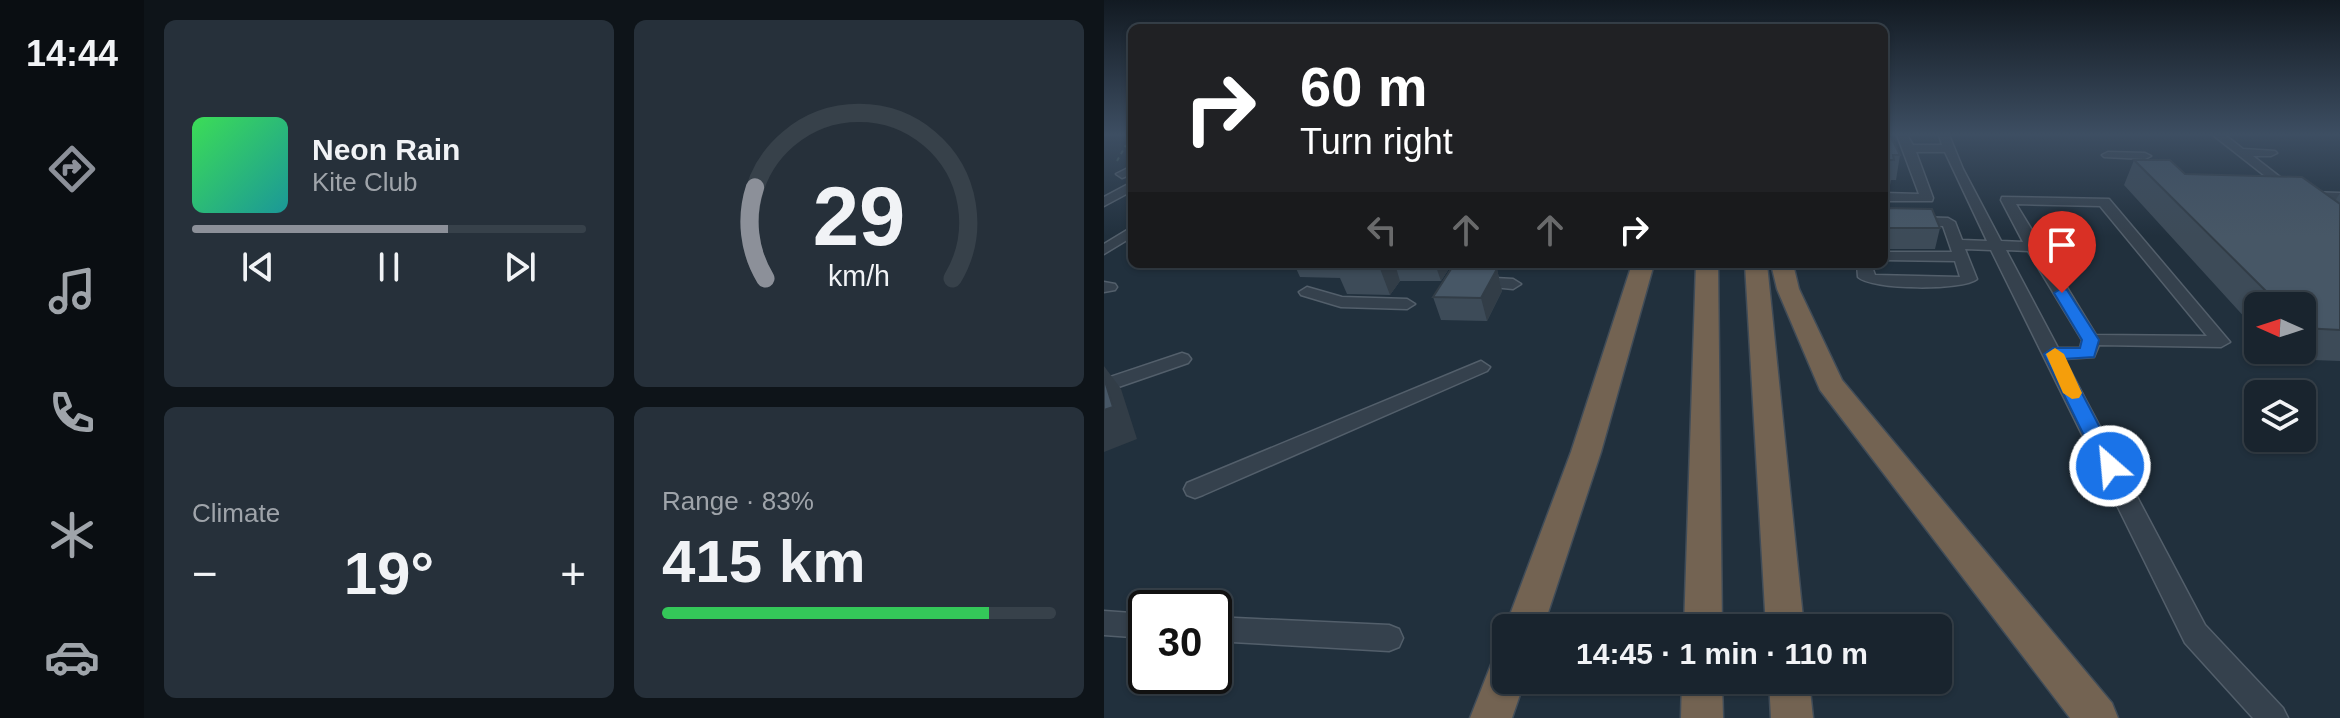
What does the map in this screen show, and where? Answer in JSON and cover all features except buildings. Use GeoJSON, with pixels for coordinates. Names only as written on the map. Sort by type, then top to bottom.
{"type":"FeatureCollection","features":[{"type":"Feature","properties":{"kind":"highway"},"geometry":{"type":"LineString","coordinates":[[1529,614],[1586,452],[1642,268]]}},
{"type":"Feature","properties":{"kind":"highway"},"geometry":{"type":"LineString","coordinates":[[1703,614],[1707,268]]}},
{"type":"Feature","properties":{"kind":"highway"},"geometry":{"type":"LineString","coordinates":[[1756,268],[1784,614]]}},
{"type":"Feature","properties":{"kind":"highway"},"geometry":{"type":"LineString","coordinates":[[1783,268],[1788,289],[1830,384],[2097,718]]}},
{"type":"Feature","properties":{"kind":"highway"},"geometry":{"type":"LineString","coordinates":[[1491,718],[1500,694]]}},
{"type":"Feature","properties":{"kind":"highway"},"geometry":{"type":"LineString","coordinates":[[1702,694],[1702,718]]}},
{"type":"Feature","properties":{"kind":"highway"},"geometry":{"type":"LineString","coordinates":[[1790,694],[1792,718]]}},
{"type":"Feature","properties":{"kind":"street"},"geometry":{"type":"LineString","coordinates":[[1916,169],[1927,198]]}},
{"type":"Feature","properties":{"kind":"street"},"geometry":{"type":"LineString","coordinates":[[1959,169],[2195,634],[2273,718]]}},
{"type":"Feature","properties":{"kind":"street"},"geometry":{"type":"LineString","coordinates":[[2262,169],[2320,212]]}},
{"type":"Feature","properties":{"kind":"street"},"geometry":{"type":"LineString","coordinates":[[1104,189],[1128,188]]}},
{"type":"Feature","properties":{"kind":"street"},"geometry":{"type":"LineString","coordinates":[[1104,202],[1128,189]]}},
{"type":"Feature","properties":{"kind":"street"},"geometry":{"type":"LineString","coordinates":[[2299,196],[2340,197]]}},
{"type":"Feature","properties":{"kind":"street"},"geometry":{"type":"LineString","coordinates":[[1865,268],[1866,277],[1872,280],[1959,282],[1969,279],[1940,202],[1927,198],[1888,197]]}},
{"type":"Feature","properties":{"kind":"street"},"geometry":{"type":"LineString","coordinates":[[2053,354],[2088,353],[2091,340],[2007,200],[2104,202],[2221,342],[2091,340]]}},
{"type":"Feature","properties":{"kind":"street"},"geometry":{"type":"LineString","coordinates":[[1888,220],[1948,222]]}},
{"type":"Feature","properties":{"kind":"street"},"geometry":{"type":"LineString","coordinates":[[1104,250],[1128,234]]}},
{"type":"Feature","properties":{"kind":"street"},"geometry":{"type":"LineString","coordinates":[[1888,256],[1997,245],[2033,247]]}},
{"type":"Feature","properties":{"kind":"street"},"geometry":{"type":"LineString","coordinates":[[1466,281],[1513,284]]}},
{"type":"Feature","properties":{"kind":"street"},"geometry":{"type":"LineString","coordinates":[[1307,292],[1341,302],[1407,304]]}},
{"type":"Feature","properties":{"kind":"street"},"geometry":{"type":"LineString","coordinates":[[1104,386],[1182,359]]}},
{"type":"Feature","properties":{"kind":"street"},"geometry":{"type":"LineString","coordinates":[[1195,489],[1481,367]]}},
{"type":"Feature","properties":{"kind":"street"},"geometry":{"type":"LineString","coordinates":[[1104,623],[1128,625]]}},
{"type":"Feature","properties":{"kind":"street"},"geometry":{"type":"LineString","coordinates":[[1232,630],[1389,638]]}},
{"type":"Feature","properties":{"kind":"slow traffic"},"geometry":{"type":"LineString","coordinates":[[2055,354],[2072,393]]}},
{"type":"Feature","properties":{"kind":"route"},"geometry":{"type":"LineString","coordinates":[[2062,293],[2091,340],[2088,353],[2053,354],[2110,466]]}}]}
